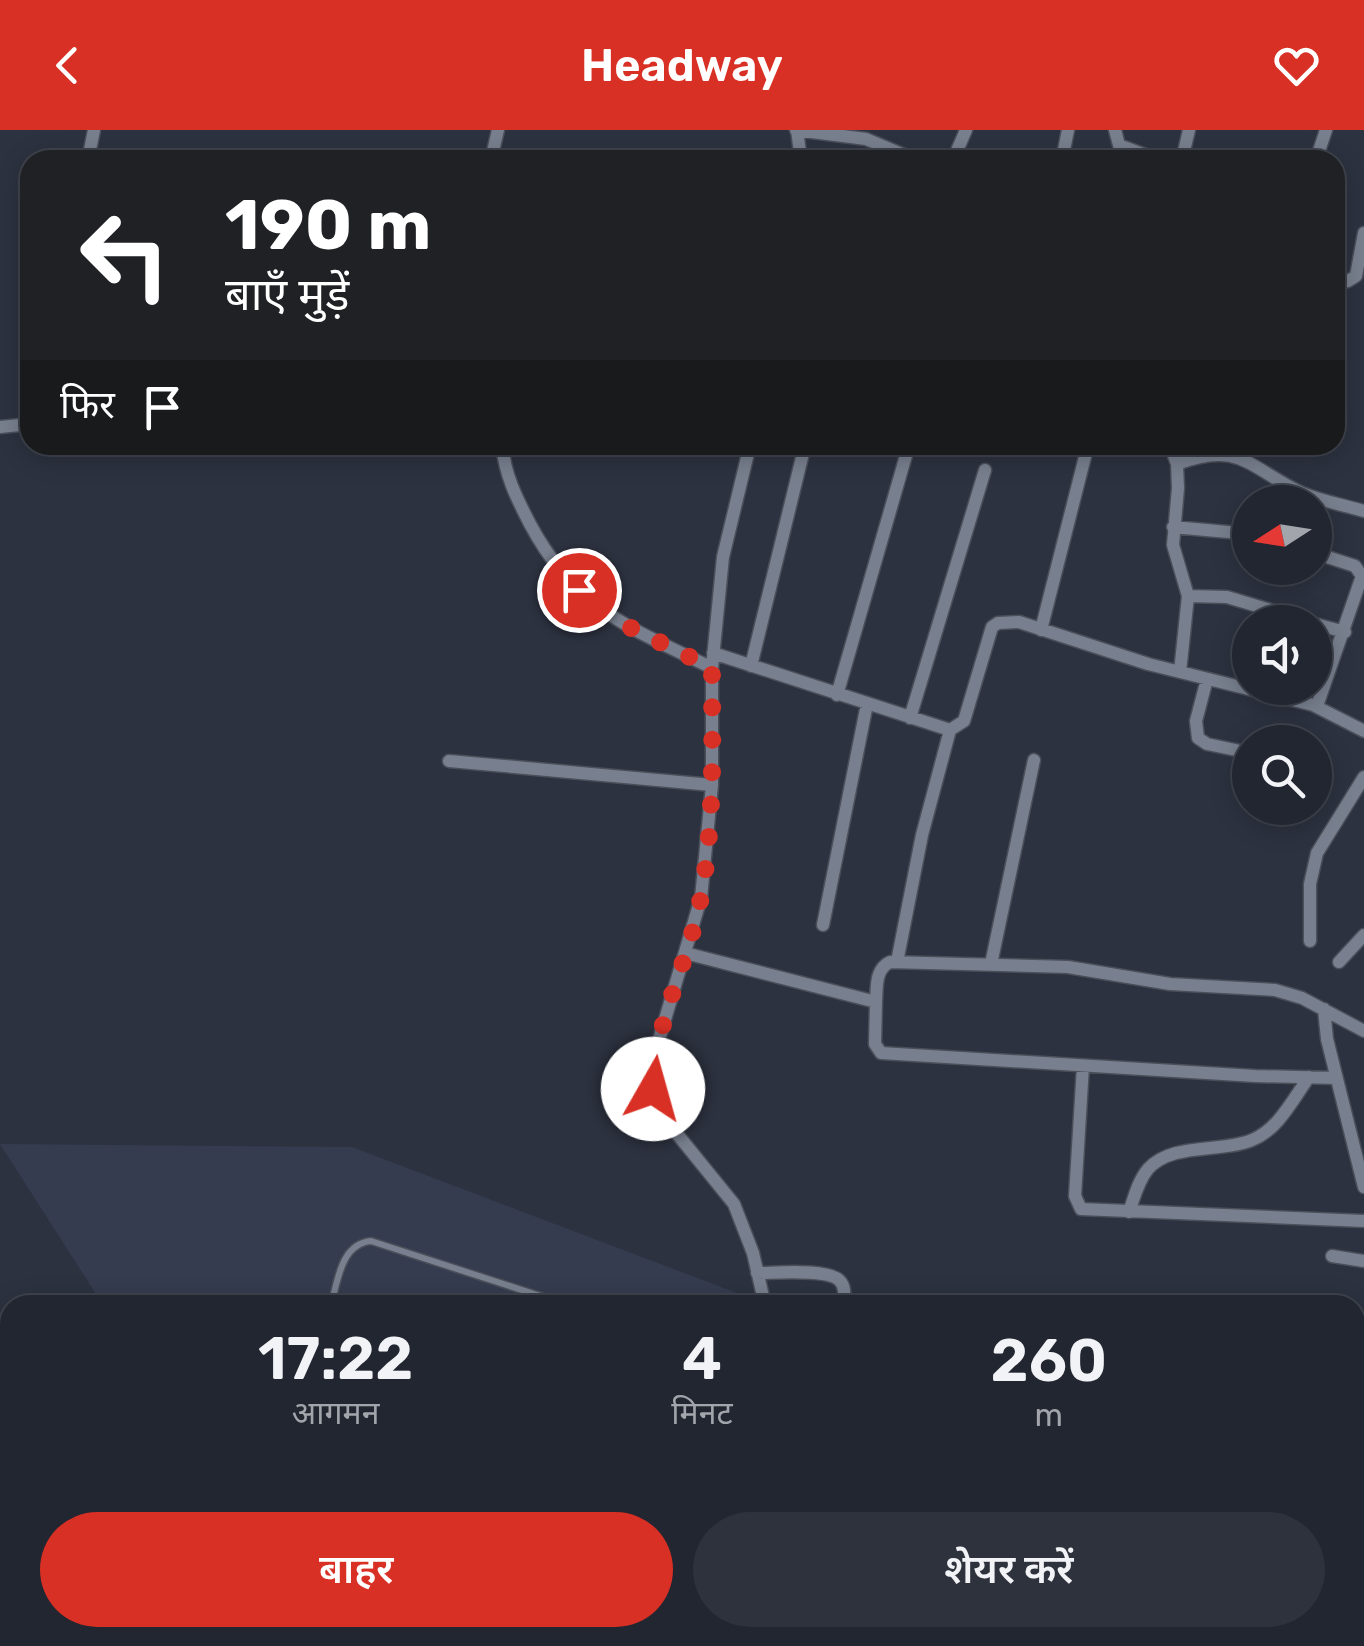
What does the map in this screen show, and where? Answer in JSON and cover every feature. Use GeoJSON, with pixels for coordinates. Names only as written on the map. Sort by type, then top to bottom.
{"type":"FeatureCollection","features":[{"type":"Feature","properties":{"kind":"street"},"geometry":{"type":"LineString","coordinates":[[796,130],[866,139],[892,150]]}},
{"type":"Feature","properties":{"kind":"street"},"geometry":{"type":"LineString","coordinates":[[1115,130],[1119,145],[1132,150]]}},
{"type":"Feature","properties":{"kind":"street"},"geometry":{"type":"LineString","coordinates":[[1345,281],[1356,276],[1364,233]]}},
{"type":"Feature","properties":{"kind":"street"},"geometry":{"type":"LineString","coordinates":[[504,455],[513,493],[550,560],[562,574],[617,621],[713,660],[751,666],[950,730],[964,721],[992,627],[1006,622],[1317,706],[1364,731]]}},
{"type":"Feature","properties":{"kind":"street"},"geometry":{"type":"LineString","coordinates":[[748,455],[723,557],[713,660],[712,785],[701,898],[653,1060],[653,1089],[669,1124],[734,1204],[763,1295]]}},
{"type":"Feature","properties":{"kind":"street"},"geometry":{"type":"LineString","coordinates":[[751,666],[803,455]]}},
{"type":"Feature","properties":{"kind":"street"},"geometry":{"type":"LineString","coordinates":[[837,695],[905,455]]}},
{"type":"Feature","properties":{"kind":"street"},"geometry":{"type":"LineString","coordinates":[[1041,630],[1085,455]]}},
{"type":"Feature","properties":{"kind":"street"},"geometry":{"type":"LineString","coordinates":[[1173,455],[1178,488],[1174,555],[1188,596],[1180,672]]}},
{"type":"Feature","properties":{"kind":"street"},"geometry":{"type":"LineString","coordinates":[[1176,464],[1203,455]]}},
{"type":"Feature","properties":{"kind":"street"},"geometry":{"type":"LineString","coordinates":[[1234,455],[1315,498],[1364,511]]}},
{"type":"Feature","properties":{"kind":"street"},"geometry":{"type":"LineString","coordinates":[[910,718],[985,470]]}},
{"type":"Feature","properties":{"kind":"street"},"geometry":{"type":"LineString","coordinates":[[1173,527],[1232,532]]}},
{"type":"Feature","properties":{"kind":"street"},"geometry":{"type":"LineString","coordinates":[[1317,706],[1362,584],[1355,566],[1332,559]]}},
{"type":"Feature","properties":{"kind":"street"},"geometry":{"type":"LineString","coordinates":[[1188,596],[1227,598],[1251,605]]}},
{"type":"Feature","properties":{"kind":"street"},"geometry":{"type":"LineString","coordinates":[[1332,628],[1345,632]]}},
{"type":"Feature","properties":{"kind":"street"},"geometry":{"type":"LineString","coordinates":[[1207,679],[1196,721],[1198,738],[1232,749]]}},
{"type":"Feature","properties":{"kind":"street"},"geometry":{"type":"LineString","coordinates":[[824,925],[866,704]]}},
{"type":"Feature","properties":{"kind":"street"},"geometry":{"type":"LineString","coordinates":[[896,962],[922,835],[950,730]]}},
{"type":"Feature","properties":{"kind":"street"},"geometry":{"type":"LineString","coordinates":[[991,964],[1034,760]]}},
{"type":"Feature","properties":{"kind":"street"},"geometry":{"type":"LineString","coordinates":[[448,761],[712,785]]}},
{"type":"Feature","properties":{"kind":"street"},"geometry":{"type":"LineString","coordinates":[[1310,941],[1310,884],[1317,853],[1364,776]]}},
{"type":"Feature","properties":{"kind":"street"},"geometry":{"type":"LineString","coordinates":[[1339,962],[1364,935]]}},
{"type":"Feature","properties":{"kind":"street"},"geometry":{"type":"LineString","coordinates":[[685,953],[876,1002]]}},
{"type":"Feature","properties":{"kind":"street"},"geometry":{"type":"LineString","coordinates":[[1336,1078],[881,1053],[875,1044],[882,968],[896,962],[1068,968],[1194,987],[1275,990],[1302,998],[1364,1030]]}},
{"type":"Feature","properties":{"kind":"street"},"geometry":{"type":"LineString","coordinates":[[1324,1009],[1336,1078],[1364,1187]]}},
{"type":"Feature","properties":{"kind":"street"},"geometry":{"type":"LineString","coordinates":[[1083,1066],[1075,1202],[1080,1210],[1364,1221]]}},
{"type":"Feature","properties":{"kind":"street"},"geometry":{"type":"LineString","coordinates":[[1129,1212],[1141,1181],[1157,1162],[1255,1140],[1278,1120],[1309,1077]]}},
{"type":"Feature","properties":{"kind":"street"},"geometry":{"type":"LineString","coordinates":[[1332,1256],[1364,1261]]}},
{"type":"Feature","properties":{"kind":"street"},"geometry":{"type":"LineString","coordinates":[[758,1273],[822,1273],[838,1278],[844,1295]]}},
{"type":"Feature","properties":{"kind":"lane"},"geometry":{"type":"LineString","coordinates":[[334,1295],[347,1253],[360,1242],[371,1241],[537,1295]]}},
{"type":"Feature","properties":{"kind":"shaded area"},"geometry":{"type":"Polygon","coordinates":[[[0,1144],[352,1147],[737,1295],[97,1295],[0,1144]]]}},
{"type":"Feature","properties":{"kind":"route"},"geometry":{"type":"LineString","coordinates":[[579,590],[617,621],[712,668],[712,785],[701,898],[653,1060],[653,1089]]}}]}
